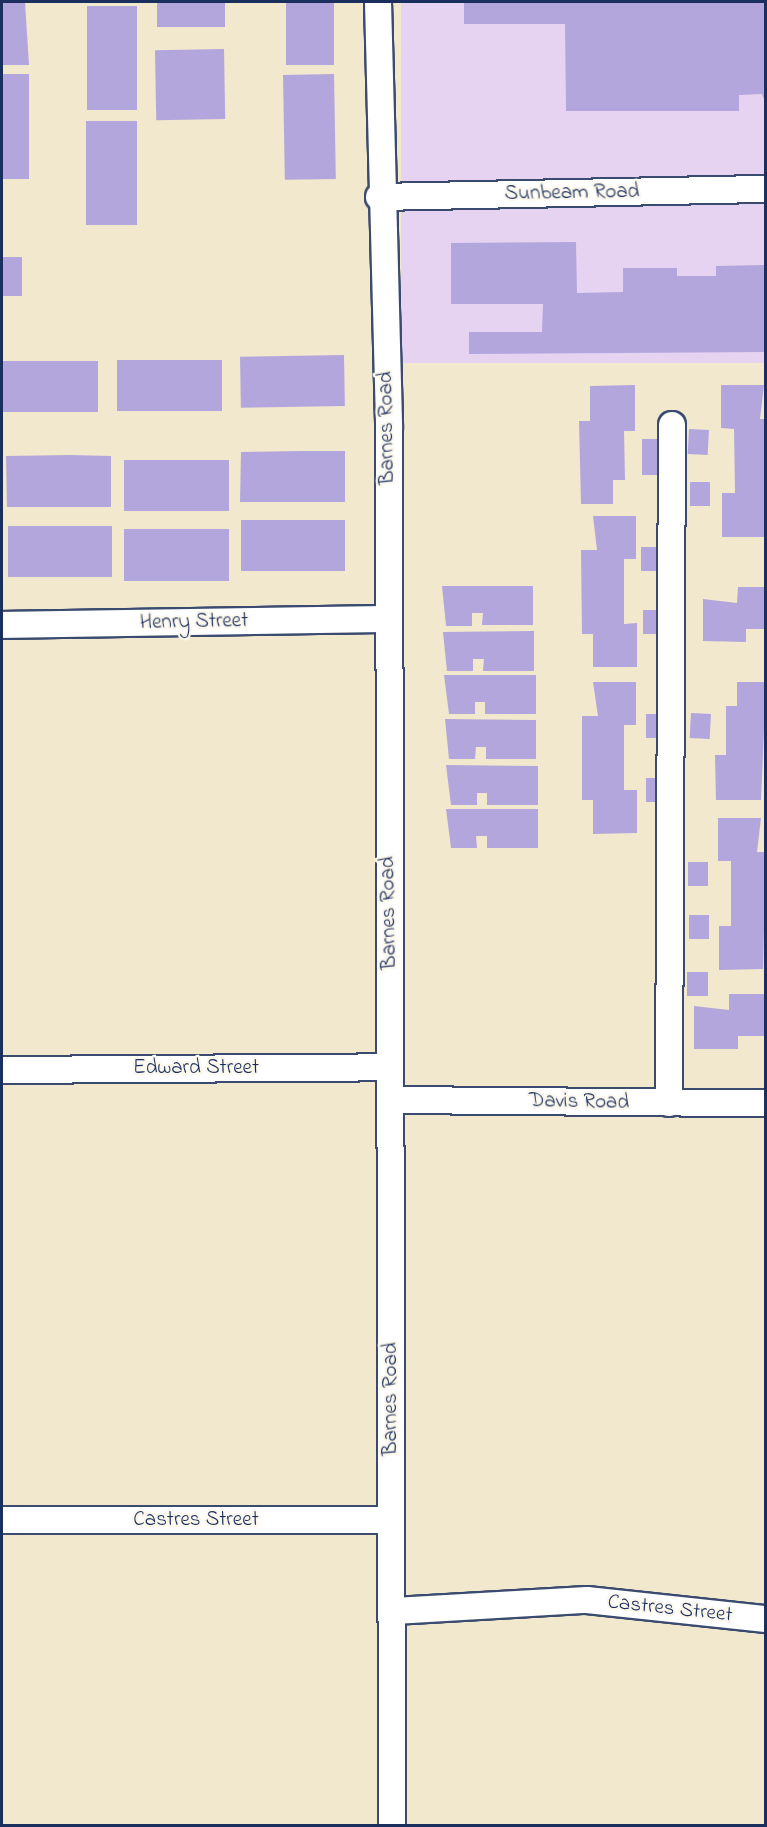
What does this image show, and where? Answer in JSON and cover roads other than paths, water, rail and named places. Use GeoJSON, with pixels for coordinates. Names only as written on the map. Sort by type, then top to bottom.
{"type":"FeatureCollection","features":[{"type":"Feature","properties":{"kind":"street","name":"Barnes Road"},"geometry":{"type":"LineString","coordinates":[[378,2],[379,198],[389,426],[386,619],[390,1067],[393,1100],[392,1826]]}},
{"type":"Feature","properties":{"kind":"street","name":"Sunbeam Road"},"geometry":{"type":"LineString","coordinates":[[379,198],[765,189]]}},
{"type":"Feature","properties":{"kind":"street"},"geometry":{"type":"LineString","coordinates":[[669,1103],[672,425]]}},
{"type":"Feature","properties":{"kind":"street","name":"Henry Street"},"geometry":{"type":"LineString","coordinates":[[2,625],[386,619]]}},
{"type":"Feature","properties":{"kind":"street","name":"Edward Street"},"geometry":{"type":"LineString","coordinates":[[2,1070],[390,1067]]}},
{"type":"Feature","properties":{"kind":"street","name":"Davis Road"},"geometry":{"type":"LineString","coordinates":[[393,1100],[765,1104]]}},
{"type":"Feature","properties":{"kind":"street","name":"Castres Street"},"geometry":{"type":"LineString","coordinates":[[2,1520],[391,1520]]}},
{"type":"Feature","properties":{"kind":"street","name":"Castres Street"},"geometry":{"type":"LineString","coordinates":[[394,1611],[587,1600],[765,1619]]}}]}
